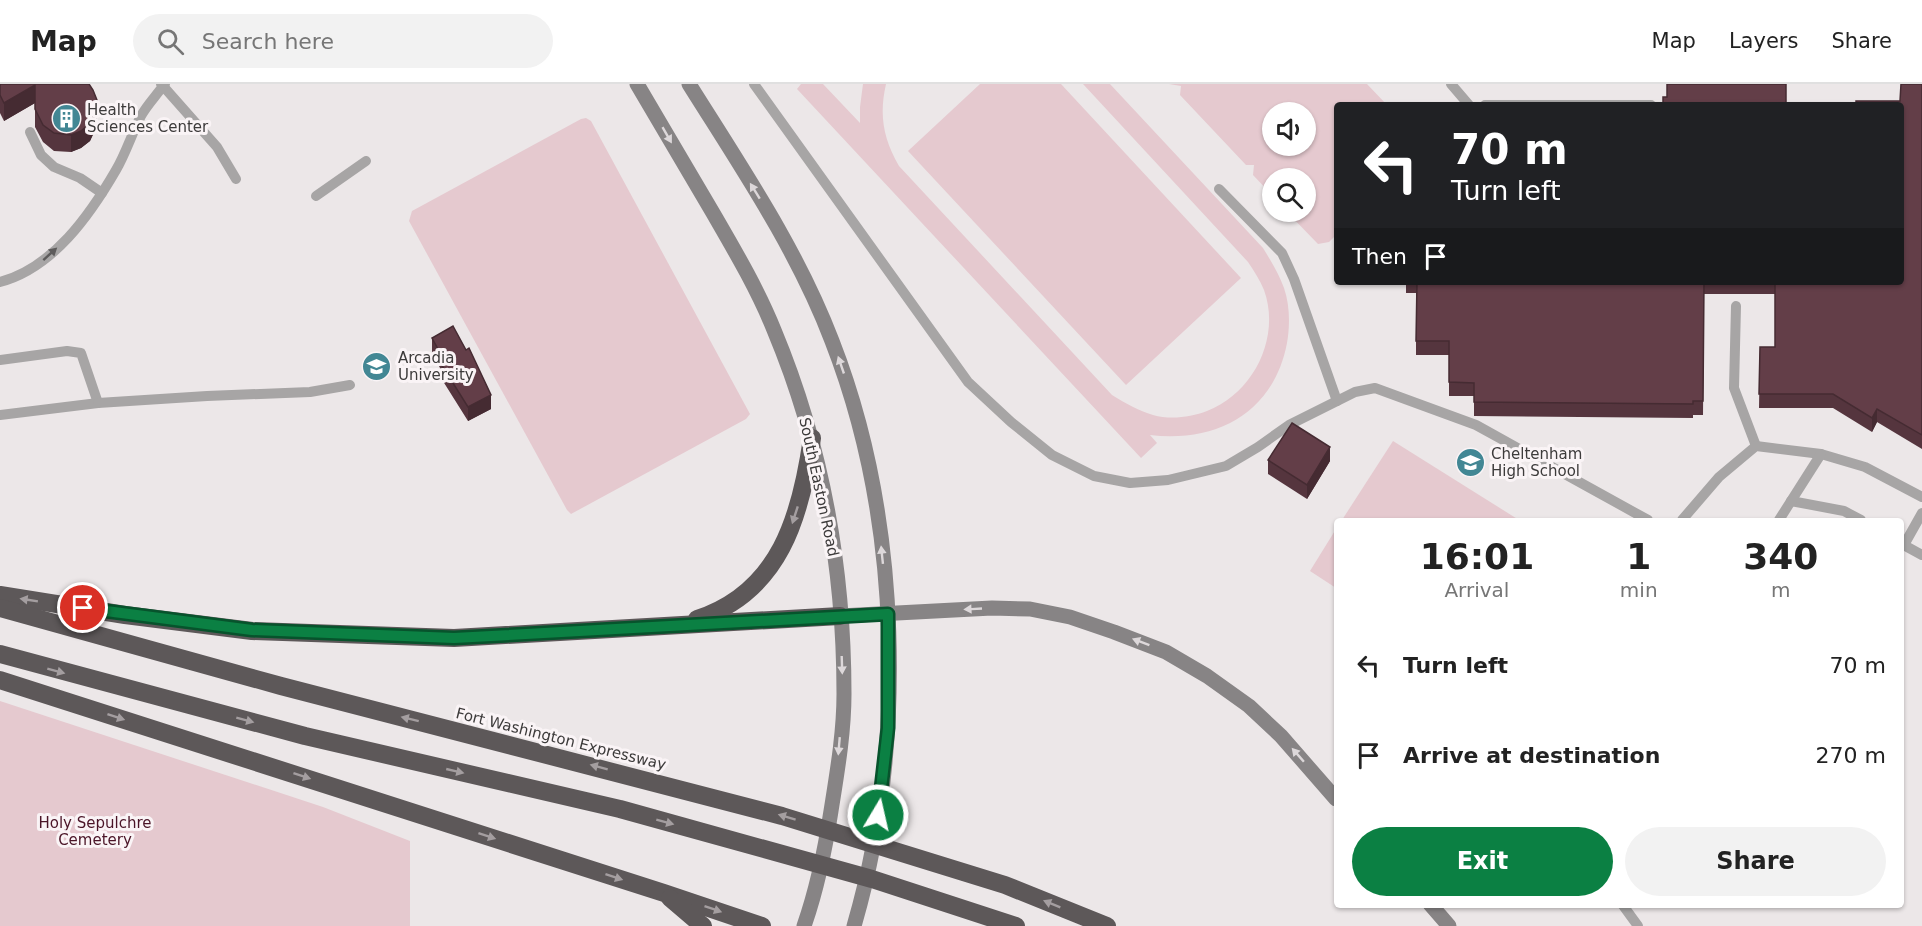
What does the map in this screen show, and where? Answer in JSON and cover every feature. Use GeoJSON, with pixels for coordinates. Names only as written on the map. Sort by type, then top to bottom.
{"type":"FeatureCollection","features":[{"type":"Feature","properties":{"kind":"highway"},"geometry":{"type":"LineString","coordinates":[[676,626],[732,604],[755,585],[773,563],[787,540],[797,513],[812,438]]}},
{"type":"Feature","properties":{"kind":"highway"},"geometry":{"type":"LineString","coordinates":[[0,595],[136,617],[264,631],[454,638],[840,616]]}},
{"type":"Feature","properties":{"kind":"highway","name":"Fort Washington Expressway"},"geometry":{"type":"LineString","coordinates":[[0,608],[281,686],[782,816],[1005,885],[1107,926]]}},
{"type":"Feature","properties":{"kind":"highway"},"geometry":{"type":"LineString","coordinates":[[0,654],[305,736],[620,809],[872,879],[1016,926]]}},
{"type":"Feature","properties":{"kind":"highway"},"geometry":{"type":"LineString","coordinates":[[0,681],[762,926]]}},
{"type":"Feature","properties":{"kind":"highway"},"geometry":{"type":"LineString","coordinates":[[664,893],[703,926]]}},
{"type":"Feature","properties":{"kind":"main road","name":"South Easton Road"},"geometry":{"type":"LineString","coordinates":[[637,84],[738,257],[769,319],[794,382],[812,438],[831,534],[840,616],[844,695],[836,779],[826,844],[804,926]]}},
{"type":"Feature","properties":{"kind":"main road"},"geometry":{"type":"LineString","coordinates":[[689,84],[770,215],[806,281],[832,341],[852,398],[867,458],[878,521],[888,614],[888,728],[881,794],[870,859],[855,924]]}},
{"type":"Feature","properties":{"kind":"main road"},"geometry":{"type":"LineString","coordinates":[[840,616],[993,608],[1030,609],[1070,617],[1166,652],[1207,676],[1249,706],[1281,736],[1334,797]]}},
{"type":"Feature","properties":{"kind":"main road"},"geometry":{"type":"LineString","coordinates":[[1433,908],[1449,926]]}},
{"type":"Feature","properties":{"kind":"lane"},"geometry":{"type":"LineString","coordinates":[[754,84],[968,382],[1011,422],[1052,455],[1094,476],[1130,483],[1168,480],[1226,466],[1289,425],[1355,392],[1375,388],[1476,425],[1644,518]]}},
{"type":"Feature","properties":{"kind":"lane"},"geometry":{"type":"LineString","coordinates":[[1451,84],[1466,102]]}},
{"type":"Feature","properties":{"kind":"lane"},"geometry":{"type":"LineString","coordinates":[[0,282],[35,268],[62,243],[91,210],[117,168],[142,114],[163,85],[217,147],[236,179]]}},
{"type":"Feature","properties":{"kind":"lane"},"geometry":{"type":"LineString","coordinates":[[30,132],[41,155],[54,167],[80,178],[102,193]]}},
{"type":"Feature","properties":{"kind":"lane"},"geometry":{"type":"LineString","coordinates":[[316,196],[366,161]]}},
{"type":"Feature","properties":{"kind":"lane"},"geometry":{"type":"LineString","coordinates":[[1219,189],[1282,253],[1294,279],[1337,401]]}},
{"type":"Feature","properties":{"kind":"lane"},"geometry":{"type":"LineString","coordinates":[[1736,306],[1734,388],[1756,446]]}},
{"type":"Feature","properties":{"kind":"lane"},"geometry":{"type":"LineString","coordinates":[[0,360],[67,351],[81,353],[98,403]]}},
{"type":"Feature","properties":{"kind":"lane"},"geometry":{"type":"LineString","coordinates":[[0,415],[98,403],[310,392],[350,385]]}},
{"type":"Feature","properties":{"kind":"lane"},"geometry":{"type":"LineString","coordinates":[[1684,518],[1719,477],[1756,446],[1821,453],[1865,467],[1922,497]]}},
{"type":"Feature","properties":{"kind":"lane"},"geometry":{"type":"LineString","coordinates":[[1780,518],[1821,453]]}},
{"type":"Feature","properties":{"kind":"lane"},"geometry":{"type":"LineString","coordinates":[[1791,501],[1844,511],[1858,518]]}},
{"type":"Feature","properties":{"kind":"lane"},"geometry":{"type":"LineString","coordinates":[[1904,541],[1922,513]]}},
{"type":"Feature","properties":{"kind":"lane"},"geometry":{"type":"LineString","coordinates":[[1904,545],[1922,555]]}},
{"type":"Feature","properties":{"kind":"lane"},"geometry":{"type":"LineString","coordinates":[[1625,908],[1638,926]]}},
{"type":"Feature","properties":{"kind":"green space"},"geometry":{"type":"Polygon","coordinates":[[[801,84],[823,84],[860,123],[863,84],[886,84],[883,106],[884,126],[889,146],[899,166],[1112,395],[1132,407],[1160,417],[1174,418],[1194,415],[1224,403],[1250,377],[1260,361],[1269,326],[1264,290],[1248,262],[1083,84],[1110,84],[1263,248],[1277,273],[1287,301],[1289,330],[1280,367],[1270,388],[1256,405],[1239,418],[1219,428],[1198,434],[1150,435],[1157,443],[1141,458],[797,89],[801,84]]]}},
{"type":"Feature","properties":{"kind":"green space"},"geometry":{"type":"Polygon","coordinates":[[[980,84],[1061,84],[1241,278],[1126,385],[908,151],[980,84]]]}},
{"type":"Feature","properties":{"kind":"green space"},"geometry":{"type":"Polygon","coordinates":[[[1169,84],[1367,84],[1384,102],[1334,102],[1334,237],[1329,242],[1318,244],[1297,222],[1316,222],[1316,168],[1262,168],[1262,184],[1253,175],[1254,165],[1246,165],[1180,95],[1181,86],[1169,84]]]}},
{"type":"Feature","properties":{"kind":"green space"},"geometry":{"type":"Polygon","coordinates":[[[586,118],[591,121],[750,414],[746,419],[571,514],[409,221],[412,211],[586,118]]]}},
{"type":"Feature","properties":{"kind":"green space"},"geometry":{"type":"Polygon","coordinates":[[[1393,441],[1516,518],[1343,518],[1393,441]]]}},
{"type":"Feature","properties":{"kind":"green space"},"geometry":{"type":"Polygon","coordinates":[[[1334,532],[1334,587],[1310,571],[1334,532]]]}},
{"type":"Feature","properties":{"kind":"green space","name":"Holy Sepulchre Cemetery"},"geometry":{"type":"Polygon","coordinates":[[[0,701],[323,807],[410,841],[410,926],[0,926],[0,701]]]}},
{"type":"Feature","properties":{"kind":"building","name":"Health Sciences Center"},"geometry":{"type":"Polygon","coordinates":[[[0,84],[89,84],[97,100],[96,111],[90,123],[81,131],[71,135],[54,133],[43,125],[35,109],[35,85],[4,103],[0,95],[0,84]]]}},
{"type":"Feature","properties":{"kind":"building"},"geometry":{"type":"Polygon","coordinates":[[[1667,84],[1786,84],[1786,102],[1663,102],[1663,97],[1667,97],[1667,84]]]}},
{"type":"Feature","properties":{"kind":"building"},"geometry":{"type":"Polygon","coordinates":[[[1901,84],[1922,84],[1922,435],[1877,409],[1872,418],[1833,394],[1759,394],[1760,347],[1775,347],[1775,285],[1904,285],[1904,102],[1856,102],[1900,101],[1901,84]]]}},
{"type":"Feature","properties":{"kind":"building"},"geometry":{"type":"Polygon","coordinates":[[[1417,285],[1704,285],[1703,401],[1693,401],[1693,404],[1474,402],[1474,383],[1449,382],[1449,341],[1416,341],[1417,285]]]}},
{"type":"Feature","properties":{"kind":"building"},"geometry":{"type":"Polygon","coordinates":[[[453,326],[466,350],[469,348],[491,395],[468,407],[441,364],[445,362],[432,338],[453,326]]]}},
{"type":"Feature","properties":{"kind":"building"},"geometry":{"type":"Polygon","coordinates":[[[1292,423],[1330,447],[1307,485],[1268,460],[1292,423]]]}},
{"type":"Feature","properties":{"kind":"place","name":"Health Sciences Center"},"geometry":{"type":"Point","coordinates":[66,119]}},
{"type":"Feature","properties":{"kind":"place","name":"Arcadia University"},"geometry":{"type":"Point","coordinates":[377,367]}},
{"type":"Feature","properties":{"kind":"place","name":"Cheltenham High School"},"geometry":{"type":"Point","coordinates":[1470,463]}},
{"type":"Feature","properties":{"kind":"route"},"geometry":{"type":"LineString","coordinates":[[83,608],[183,623],[252,630],[454,638],[888,614],[888,728],[878,815]]}}]}
